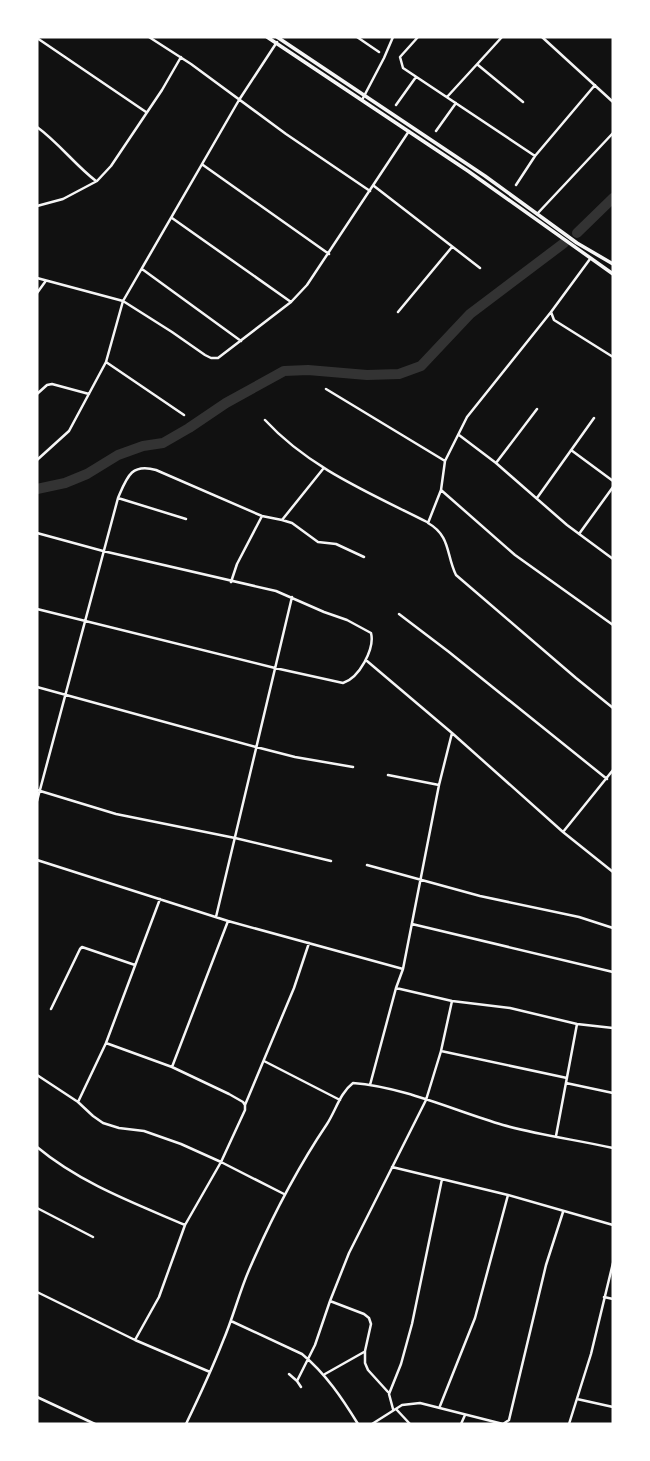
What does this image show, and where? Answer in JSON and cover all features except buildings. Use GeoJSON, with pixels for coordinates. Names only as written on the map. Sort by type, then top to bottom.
{"type":"FeatureCollection","features":[{"type":"Feature","properties":{"kind":"main road"},"geometry":{"type":"LineString","coordinates":[[267,37],[464,162],[578,243],[613,264]]}},
{"type":"Feature","properties":{"kind":"main road"},"geometry":{"type":"LineString","coordinates":[[278,38],[613,274]]}},
{"type":"Feature","properties":{"kind":"street"},"geometry":{"type":"LineString","coordinates":[[149,37],[370,191]]}},
{"type":"Feature","properties":{"kind":"street"},"geometry":{"type":"LineString","coordinates":[[357,37],[379,52]]}},
{"type":"Feature","properties":{"kind":"street"},"geometry":{"type":"LineString","coordinates":[[363,98],[393,37]]}},
{"type":"Feature","properties":{"kind":"street"},"geometry":{"type":"LineString","coordinates":[[418,37],[400,57],[403,68],[535,156]]}},
{"type":"Feature","properties":{"kind":"street"},"geometry":{"type":"LineString","coordinates":[[447,97],[502,37]]}},
{"type":"Feature","properties":{"kind":"street"},"geometry":{"type":"LineString","coordinates":[[542,37],[613,102]]}},
{"type":"Feature","properties":{"kind":"street"},"geometry":{"type":"LineString","coordinates":[[37,38],[146,112]]}},
{"type":"Feature","properties":{"kind":"street"},"geometry":{"type":"LineString","coordinates":[[37,460],[69,431],[106,362],[123,301],[239,100],[278,38]]}},
{"type":"Feature","properties":{"kind":"street"},"geometry":{"type":"LineString","coordinates":[[37,207],[63,199],[97,181],[111,166],[181,57]]}},
{"type":"Feature","properties":{"kind":"street"},"geometry":{"type":"LineString","coordinates":[[478,65],[523,102]]}},
{"type":"Feature","properties":{"kind":"street"},"geometry":{"type":"LineString","coordinates":[[396,105],[416,77]]}},
{"type":"Feature","properties":{"kind":"street"},"geometry":{"type":"LineString","coordinates":[[516,185],[535,156],[595,85]]}},
{"type":"Feature","properties":{"kind":"street"},"geometry":{"type":"LineString","coordinates":[[436,131],[456,103]]}},
{"type":"Feature","properties":{"kind":"street"},"geometry":{"type":"LineString","coordinates":[[37,127],[79,168],[97,181]]}},
{"type":"Feature","properties":{"kind":"street"},"geometry":{"type":"LineString","coordinates":[[37,278],[123,301],[211,358],[218,358],[291,302],[307,285],[409,131]]}},
{"type":"Feature","properties":{"kind":"street"},"geometry":{"type":"LineString","coordinates":[[537,214],[613,133]]}},
{"type":"Feature","properties":{"kind":"street"},"geometry":{"type":"LineString","coordinates":[[202,164],[329,254]]}},
{"type":"Feature","properties":{"kind":"street"},"geometry":{"type":"LineString","coordinates":[[374,186],[480,268]]}},
{"type":"Feature","properties":{"kind":"street"},"geometry":{"type":"LineString","coordinates":[[172,218],[291,302]]}},
{"type":"Feature","properties":{"kind":"street"},"geometry":{"type":"LineString","coordinates":[[398,312],[452,246]]}},
{"type":"Feature","properties":{"kind":"street"},"geometry":{"type":"LineString","coordinates":[[428,523],[441,490],[445,461],[467,417],[551,312],[590,258]]}},
{"type":"Feature","properties":{"kind":"street"},"geometry":{"type":"LineString","coordinates":[[142,269],[241,341]]}},
{"type":"Feature","properties":{"kind":"street"},"geometry":{"type":"LineString","coordinates":[[37,293],[46,281]]}},
{"type":"Feature","properties":{"kind":"street"},"geometry":{"type":"LineString","coordinates":[[551,312],[554,320],[613,357]]}},
{"type":"Feature","properties":{"kind":"street"},"geometry":{"type":"LineString","coordinates":[[106,362],[184,415]]}},
{"type":"Feature","properties":{"kind":"street"},"geometry":{"type":"LineString","coordinates":[[37,394],[52,384],[89,394]]}},
{"type":"Feature","properties":{"kind":"street"},"geometry":{"type":"LineString","coordinates":[[326,389],[445,461]]}},
{"type":"Feature","properties":{"kind":"street"},"geometry":{"type":"LineString","coordinates":[[496,463],[537,409]]}},
{"type":"Feature","properties":{"kind":"street"},"geometry":{"type":"LineString","coordinates":[[537,498],[594,418]]}},
{"type":"Feature","properties":{"kind":"street"},"geometry":{"type":"LineString","coordinates":[[265,420],[282,438],[323,469],[428,523],[441,534],[450,552],[456,575],[613,708]]}},
{"type":"Feature","properties":{"kind":"street"},"geometry":{"type":"LineString","coordinates":[[459,435],[613,559]]}},
{"type":"Feature","properties":{"kind":"street"},"geometry":{"type":"LineString","coordinates":[[571,450],[613,481]]}},
{"type":"Feature","properties":{"kind":"street"},"geometry":{"type":"LineString","coordinates":[[37,801],[118,498],[126,478],[138,468],[163,473],[262,516],[296,526],[318,542],[336,544],[364,557]]}},
{"type":"Feature","properties":{"kind":"street"},"geometry":{"type":"LineString","coordinates":[[282,520],[323,469]]}},
{"type":"Feature","properties":{"kind":"street"},"geometry":{"type":"LineString","coordinates":[[579,534],[613,487]]}},
{"type":"Feature","properties":{"kind":"street"},"geometry":{"type":"LineString","coordinates":[[441,490],[515,555],[613,625]]}},
{"type":"Feature","properties":{"kind":"street"},"geometry":{"type":"LineString","coordinates":[[118,498],[186,519]]}},
{"type":"Feature","properties":{"kind":"street"},"geometry":{"type":"LineString","coordinates":[[232,582],[243,551],[262,516]]}},
{"type":"Feature","properties":{"kind":"street"},"geometry":{"type":"LineString","coordinates":[[37,533],[292,597],[347,620],[371,633],[373,638],[367,661],[345,683],[37,609]]}},
{"type":"Feature","properties":{"kind":"street"},"geometry":{"type":"LineString","coordinates":[[216,917],[292,597]]}},
{"type":"Feature","properties":{"kind":"street"},"geometry":{"type":"LineString","coordinates":[[399,614],[607,779]]}},
{"type":"Feature","properties":{"kind":"street"},"geometry":{"type":"LineString","coordinates":[[367,661],[613,872]]}},
{"type":"Feature","properties":{"kind":"street"},"geometry":{"type":"LineString","coordinates":[[37,687],[295,757],[353,767]]}},
{"type":"Feature","properties":{"kind":"street"},"geometry":{"type":"LineString","coordinates":[[370,1085],[403,969],[439,785],[452,733]]}},
{"type":"Feature","properties":{"kind":"street"},"geometry":{"type":"LineString","coordinates":[[564,832],[613,770]]}},
{"type":"Feature","properties":{"kind":"street"},"geometry":{"type":"LineString","coordinates":[[388,775],[439,785]]}},
{"type":"Feature","properties":{"kind":"street"},"geometry":{"type":"LineString","coordinates":[[38,791],[128,817],[331,860]]}},
{"type":"Feature","properties":{"kind":"street"},"geometry":{"type":"LineString","coordinates":[[37,860],[228,921],[403,969]]}},
{"type":"Feature","properties":{"kind":"street"},"geometry":{"type":"LineString","coordinates":[[609,868],[613,863]]}},
{"type":"Feature","properties":{"kind":"street"},"geometry":{"type":"LineString","coordinates":[[367,865],[613,928]]}},
{"type":"Feature","properties":{"kind":"street"},"geometry":{"type":"LineString","coordinates":[[78,1102],[106,1043],[160,899]]}},
{"type":"Feature","properties":{"kind":"street"},"geometry":{"type":"LineString","coordinates":[[172,1067],[228,921]]}},
{"type":"Feature","properties":{"kind":"street"},"geometry":{"type":"LineString","coordinates":[[412,924],[613,972]]}},
{"type":"Feature","properties":{"kind":"street"},"geometry":{"type":"LineString","coordinates":[[135,1340],[159,1297],[185,1225],[221,1162],[245,1110],[309,943]]}},
{"type":"Feature","properties":{"kind":"street"},"geometry":{"type":"LineString","coordinates":[[51,1009],[82,947],[135,965]]}},
{"type":"Feature","properties":{"kind":"street"},"geometry":{"type":"LineString","coordinates":[[396,988],[452,1001],[510,1008],[577,1024],[613,1028]]}},
{"type":"Feature","properties":{"kind":"street"},"geometry":{"type":"LineString","coordinates":[[297,1381],[315,1345],[349,1253],[426,1100],[452,1001]]}},
{"type":"Feature","properties":{"kind":"street"},"geometry":{"type":"LineString","coordinates":[[556,1136],[577,1024]]}},
{"type":"Feature","properties":{"kind":"street"},"geometry":{"type":"LineString","coordinates":[[106,1043],[172,1067],[229,1094],[245,1105]]}},
{"type":"Feature","properties":{"kind":"street"},"geometry":{"type":"LineString","coordinates":[[440,1051],[567,1078]]}},
{"type":"Feature","properties":{"kind":"street"},"geometry":{"type":"LineString","coordinates":[[264,1060],[340,1100]]}},
{"type":"Feature","properties":{"kind":"street"},"geometry":{"type":"LineString","coordinates":[[37,1075],[103,1122],[119,1128],[144,1131],[181,1144],[284,1195]]}},
{"type":"Feature","properties":{"kind":"street"},"geometry":{"type":"LineString","coordinates":[[186,1424],[231,1321],[247,1274],[284,1195],[346,1090],[353,1083],[426,1100],[515,1128],[613,1148]]}},
{"type":"Feature","properties":{"kind":"street"},"geometry":{"type":"LineString","coordinates":[[566,1083],[613,1093]]}},
{"type":"Feature","properties":{"kind":"street"},"geometry":{"type":"LineString","coordinates":[[37,1147],[75,1174],[103,1189],[185,1225]]}},
{"type":"Feature","properties":{"kind":"street"},"geometry":{"type":"LineString","coordinates":[[392,1167],[508,1195],[613,1225]]}},
{"type":"Feature","properties":{"kind":"street"},"geometry":{"type":"LineString","coordinates":[[389,1394],[412,1324],[442,1179]]}},
{"type":"Feature","properties":{"kind":"street"},"geometry":{"type":"LineString","coordinates":[[440,1406],[475,1318],[508,1195]]}},
{"type":"Feature","properties":{"kind":"street"},"geometry":{"type":"LineString","coordinates":[[37,1208],[93,1237]]}},
{"type":"Feature","properties":{"kind":"street"},"geometry":{"type":"LineString","coordinates":[[372,1424],[402,1405],[420,1403],[503,1424],[509,1420],[546,1265],[563,1212]]}},
{"type":"Feature","properties":{"kind":"street"},"geometry":{"type":"LineString","coordinates":[[569,1424],[592,1350],[613,1263]]}},
{"type":"Feature","properties":{"kind":"street"},"geometry":{"type":"LineString","coordinates":[[37,1292],[135,1340],[210,1372]]}},
{"type":"Feature","properties":{"kind":"street"},"geometry":{"type":"LineString","coordinates":[[604,1297],[613,1299]]}},
{"type":"Feature","properties":{"kind":"street"},"geometry":{"type":"LineString","coordinates":[[330,1301],[369,1318],[371,1324],[365,1363],[389,1394],[394,1410],[410,1424]]}},
{"type":"Feature","properties":{"kind":"street"},"geometry":{"type":"LineString","coordinates":[[231,1321],[302,1354],[325,1374],[358,1424]]}},
{"type":"Feature","properties":{"kind":"street"},"geometry":{"type":"LineString","coordinates":[[325,1374],[365,1351]]}},
{"type":"Feature","properties":{"kind":"street"},"geometry":{"type":"LineString","coordinates":[[289,1374],[301,1387]]}},
{"type":"Feature","properties":{"kind":"street"},"geometry":{"type":"LineString","coordinates":[[37,1397],[95,1424]]}},
{"type":"Feature","properties":{"kind":"street"},"geometry":{"type":"LineString","coordinates":[[577,1399],[613,1407]]}},
{"type":"Feature","properties":{"kind":"street"},"geometry":{"type":"LineString","coordinates":[[461,1424],[465,1415]]}},
{"type":"Feature","properties":{"kind":"waterway"},"geometry":{"type":"LineString","coordinates":[[577,233],[613,198]]}},
{"type":"Feature","properties":{"kind":"waterway"},"geometry":{"type":"LineString","coordinates":[[37,489],[65,483],[87,474],[118,455],[143,446],[163,443],[226,403],[284,371],[399,374],[421,366],[470,314],[564,243]]}}]}
